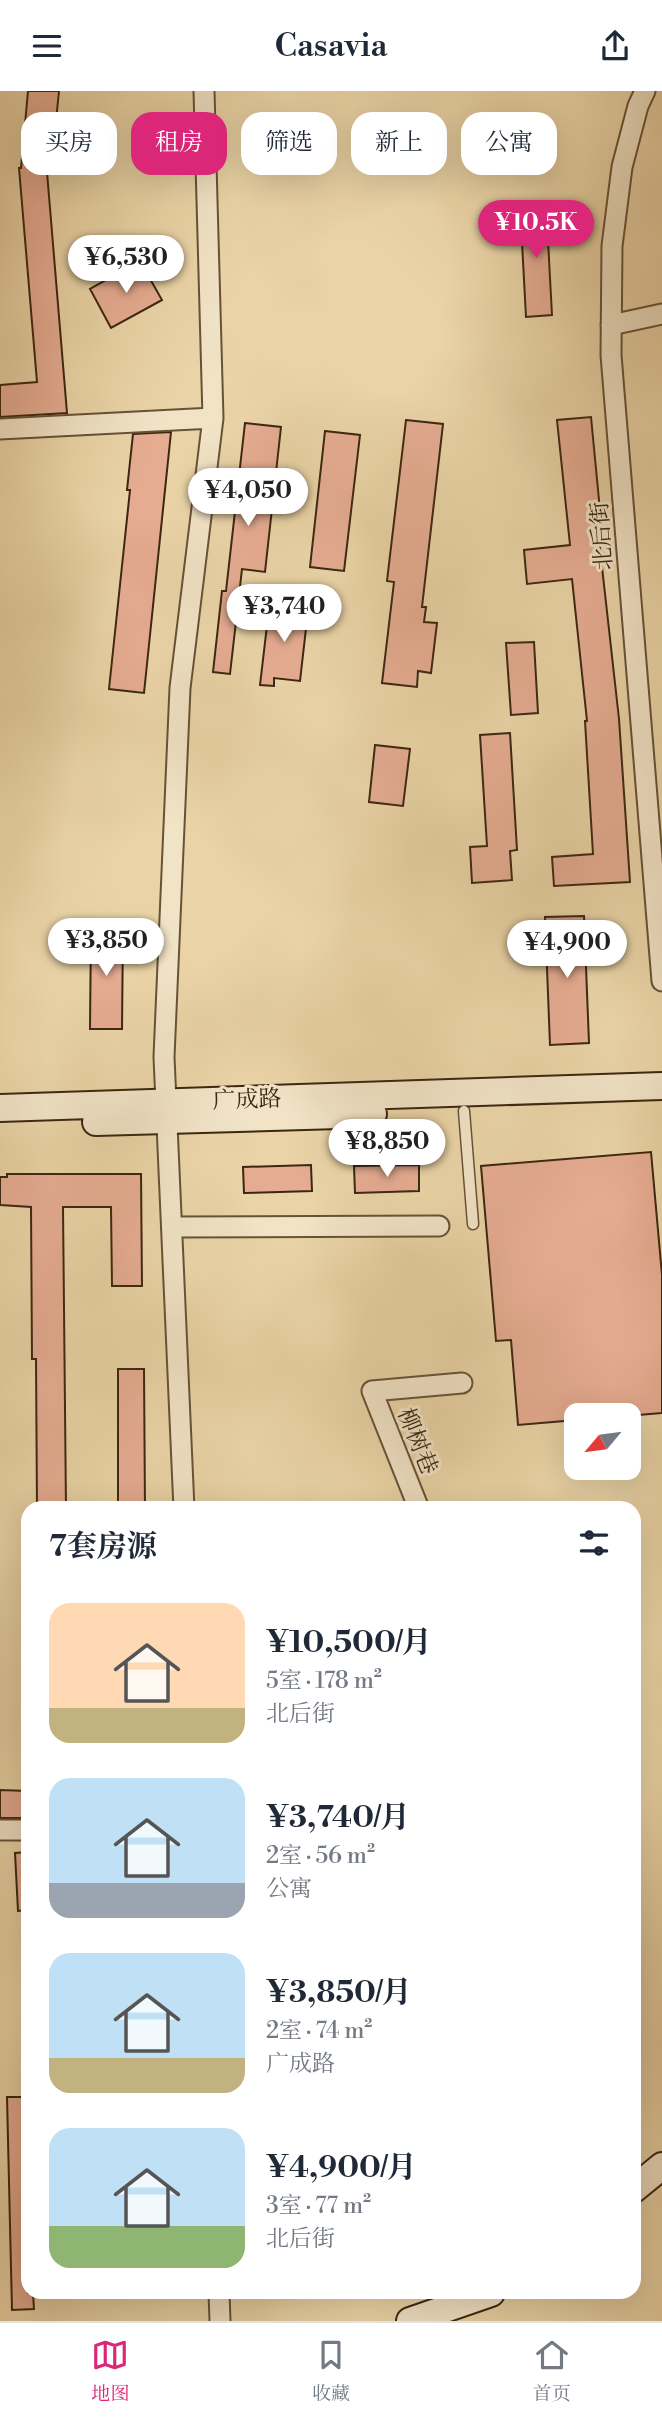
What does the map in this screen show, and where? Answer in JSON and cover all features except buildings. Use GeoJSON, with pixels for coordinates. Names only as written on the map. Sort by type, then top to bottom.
{"type":"FeatureCollection","features":[{"type":"Feature","properties":{"kind":"main road","name":"广成路"},"geometry":{"type":"LineString","coordinates":[[0,1126],[167,1111],[662,1087]]}},
{"type":"Feature","properties":{"kind":"main road","name":"广成路"},"geometry":{"type":"LineString","coordinates":[[0,1108],[464,1111],[662,1104]]}},
{"type":"Feature","properties":{"kind":"main road"},"geometry":{"type":"LineString","coordinates":[[641,2183],[662,2166]]}},
{"type":"Feature","properties":{"kind":"main road"},"geometry":{"type":"LineString","coordinates":[[410,2321],[452,2299]]}},
{"type":"Feature","properties":{"kind":"street"},"geometry":{"type":"LineString","coordinates":[[184,1501],[164,1057],[180,688],[213,418],[204,91]]}},
{"type":"Feature","properties":{"kind":"street","name":"北后街"},"geometry":{"type":"LineString","coordinates":[[645,91],[638,106],[622,167],[612,246],[611,325],[614,396],[659,900],[662,981]]}},
{"type":"Feature","properties":{"kind":"street"},"geometry":{"type":"LineString","coordinates":[[611,325],[662,314]]}},
{"type":"Feature","properties":{"kind":"street"},"geometry":{"type":"LineString","coordinates":[[0,429],[213,418]]}},
{"type":"Feature","properties":{"kind":"street"},"geometry":{"type":"LineString","coordinates":[[172,1227],[439,1226]]}},
{"type":"Feature","properties":{"kind":"street","name":"柳树巷"},"geometry":{"type":"LineString","coordinates":[[416,1501],[372,1391],[462,1383]]}},
{"type":"Feature","properties":{"kind":"street"},"geometry":{"type":"LineString","coordinates":[[0,1830],[21,1830]]}},
{"type":"Feature","properties":{"kind":"street"},"geometry":{"type":"LineString","coordinates":[[219,2299],[220,2321]]}},
{"type":"Feature","properties":{"kind":"lane"},"geometry":{"type":"LineString","coordinates":[[464,1111],[472,1224]]}}]}
